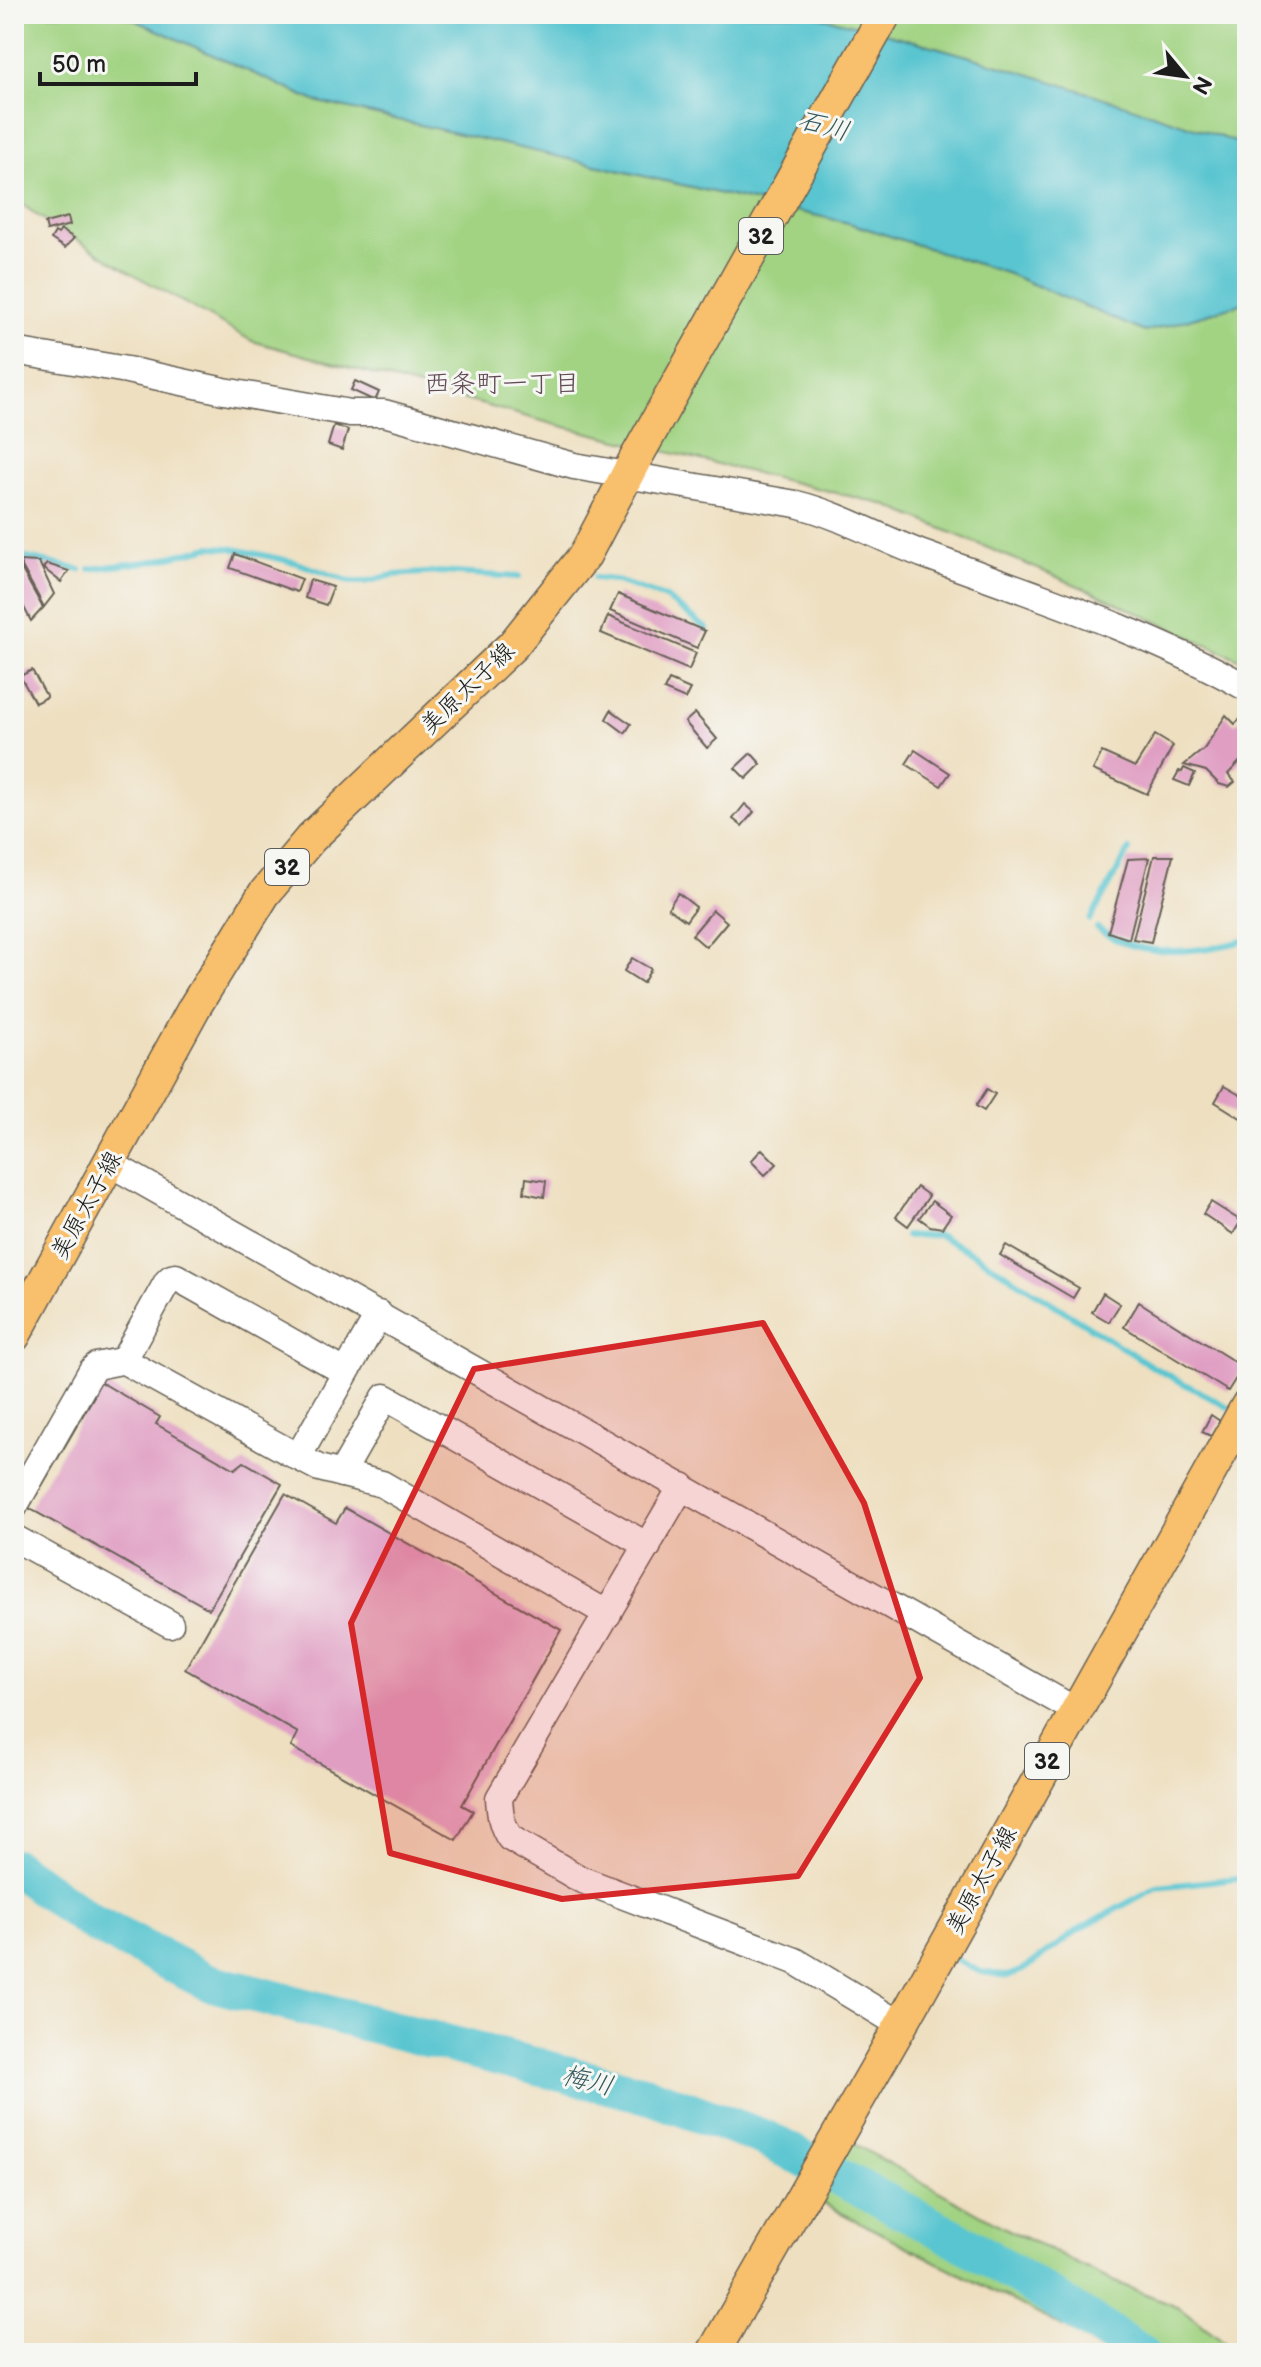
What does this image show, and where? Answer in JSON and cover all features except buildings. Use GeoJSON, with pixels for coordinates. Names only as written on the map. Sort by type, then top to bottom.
{"type":"FeatureCollection","features":[{"type":"Feature","properties":{"kind":"main road","name":"美原太子線"},"geometry":{"type":"LineString","coordinates":[[14,1336],[194,1008],[264,894],[311,838],[513,645],[585,555],[885,14]]}},
{"type":"Feature","properties":{"kind":"main road","name":"美原太子線"},"geometry":{"type":"LineString","coordinates":[[713,2353],[901,2025],[1247,1406]]}},
{"type":"Feature","properties":{"kind":"street"},"geometry":{"type":"LineString","coordinates":[[14,351],[350,413],[384,413],[574,466],[632,466],[829,512],[884,540],[1124,630],[1247,688]]}},
{"type":"Feature","properties":{"kind":"street"},"geometry":{"type":"LineString","coordinates":[[109,1163],[1075,1710]]}},
{"type":"Feature","properties":{"kind":"street"},"geometry":{"type":"LineString","coordinates":[[345,1372],[176,1277],[167,1282],[126,1360],[131,1366],[319,1468],[382,1484],[608,1614]]}},
{"type":"Feature","properties":{"kind":"street"},"geometry":{"type":"LineString","coordinates":[[298,1457],[379,1314]]}},
{"type":"Feature","properties":{"kind":"street"},"geometry":{"type":"LineString","coordinates":[[14,1507],[92,1370],[96,1366],[126,1360]]}},
{"type":"Feature","properties":{"kind":"street"},"geometry":{"type":"LineString","coordinates":[[341,1474],[385,1397],[648,1546]]}},
{"type":"Feature","properties":{"kind":"street"},"geometry":{"type":"LineString","coordinates":[[682,1486],[499,1798],[500,1817],[510,1838],[580,1879],[795,1961],[901,2025]]}},
{"type":"Feature","properties":{"kind":"street"},"geometry":{"type":"LineString","coordinates":[[14,1538],[170,1624]]}},
{"type":"Feature","properties":{"kind":"highlighted area"},"geometry":{"type":"Polygon","coordinates":[[[763,1323],[864,1503],[920,1678],[798,1876],[562,1899],[390,1853],[351,1623],[474,1369],[763,1323]]]}},
{"type":"Feature","properties":{"kind":"green space"},"geometry":{"type":"Polygon","coordinates":[[[14,14],[113,14],[135,20],[315,101],[849,223],[1009,274],[1145,332],[1247,302],[1247,663],[1095,593],[886,505],[553,424],[252,341],[135,275],[14,198],[14,14]]]}},
{"type":"Feature","properties":{"kind":"green space"},"geometry":{"type":"Polygon","coordinates":[[[808,14],[1247,14],[1247,146],[1029,74],[808,14]]]}},
{"type":"Feature","properties":{"kind":"green space"},"geometry":{"type":"Polygon","coordinates":[[[847,2140],[1003,2227],[1110,2280],[1179,2307],[1239,2353],[1106,2353],[1077,2334],[814,2199],[847,2140]]]}},
{"type":"Feature","properties":{"kind":"water","name":"石川"},"geometry":{"type":"Polygon","coordinates":[[[122,14],[808,14],[919,42],[1029,74],[1247,146],[1247,302],[1145,332],[1009,274],[849,223],[315,101],[122,14]]]}},
{"type":"Feature","properties":{"kind":"waterway"},"geometry":{"type":"LineString","coordinates":[[90,569],[154,561],[210,547],[230,548],[294,562],[351,582],[440,572],[519,577]]}},
{"type":"Feature","properties":{"kind":"waterway"},"geometry":{"type":"LineString","coordinates":[[14,555],[80,570]]}},
{"type":"Feature","properties":{"kind":"waterway"},"geometry":{"type":"LineString","coordinates":[[595,578],[614,580],[665,597],[707,629]]}},
{"type":"Feature","properties":{"kind":"waterway"},"geometry":{"type":"LineString","coordinates":[[1090,920],[1129,850]]}},
{"type":"Feature","properties":{"kind":"waterway"},"geometry":{"type":"LineString","coordinates":[[1097,928],[1131,945],[1170,951],[1209,948],[1247,940]]}},
{"type":"Feature","properties":{"kind":"waterway"},"geometry":{"type":"LineString","coordinates":[[906,1236],[938,1235],[976,1255],[1153,1367],[1228,1407]]}},
{"type":"Feature","properties":{"kind":"waterway","name":"梅川"},"geometry":{"type":"LineString","coordinates":[[14,1867],[91,1922],[208,1982],[651,2096],[766,2139],[961,2241],[1141,2353]]}},
{"type":"Feature","properties":{"kind":"waterway"},"geometry":{"type":"LineString","coordinates":[[954,1959],[981,1972],[1008,1976],[1023,1970],[1081,1928],[1157,1887],[1247,1877]]}},
{"type":"Feature","properties":{"kind":"district","name":"西条町一丁目"},"geometry":{"type":"Point","coordinates":[502,383]}}]}
